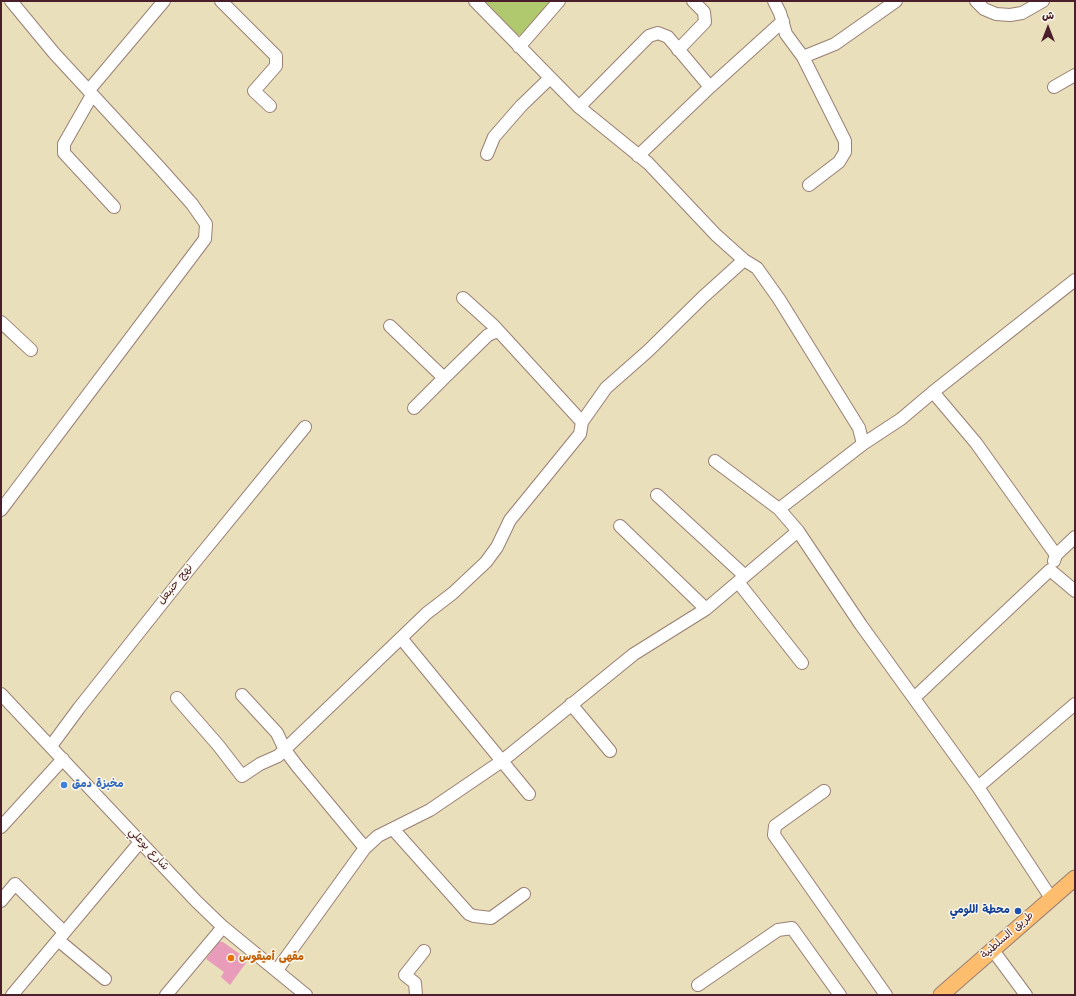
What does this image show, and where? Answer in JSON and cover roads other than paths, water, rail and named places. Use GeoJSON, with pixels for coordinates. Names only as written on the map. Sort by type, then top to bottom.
{"type":"FeatureCollection","features":[{"type":"Feature","properties":{"kind":"main road","name":"طريق السلطنية"},"geometry":{"type":"LineString","coordinates":[[941,995],[1075,878]]}},
{"type":"Feature","properties":{"kind":"street"},"geometry":{"type":"LineString","coordinates":[[114,207],[64,153],[64,144],[91,93],[164,1]]}},
{"type":"Feature","properties":{"kind":"street"},"geometry":{"type":"LineString","coordinates":[[221,1],[276,56],[276,66],[254,91],[270,106]]}},
{"type":"Feature","properties":{"kind":"street"},"geometry":{"type":"LineString","coordinates":[[475,1],[579,106],[648,163],[716,235],[744,260],[757,268],[779,299],[859,428],[863,444]]}},
{"type":"Feature","properties":{"kind":"street"},"geometry":{"type":"LineString","coordinates":[[519,47],[559,1]]}},
{"type":"Feature","properties":{"kind":"street"},"geometry":{"type":"LineString","coordinates":[[678,50],[705,22],[704,12],[693,1]]}},
{"type":"Feature","properties":{"kind":"street"},"geometry":{"type":"LineString","coordinates":[[774,1],[783,21],[786,34],[803,57],[845,141],[845,152],[840,162],[809,185]]}},
{"type":"Feature","properties":{"kind":"street"},"geometry":{"type":"LineString","coordinates":[[803,57],[835,44],[896,1]]}},
{"type":"Feature","properties":{"kind":"street"},"geometry":{"type":"LineString","coordinates":[[976,1],[984,9],[996,14],[1010,15],[1022,13],[1043,1]]}},
{"type":"Feature","properties":{"kind":"street"},"geometry":{"type":"LineString","coordinates":[[1,510],[205,238],[206,224],[192,204],[30,25],[19,4]]}},
{"type":"Feature","properties":{"kind":"street"},"geometry":{"type":"LineString","coordinates":[[638,156],[710,87],[783,21]]}},
{"type":"Feature","properties":{"kind":"street"},"geometry":{"type":"LineString","coordinates":[[579,106],[653,34],[658,33],[668,37],[710,87]]}},
{"type":"Feature","properties":{"kind":"street"},"geometry":{"type":"LineString","coordinates":[[766,36],[786,34]]}},
{"type":"Feature","properties":{"kind":"street"},"geometry":{"type":"LineString","coordinates":[[1054,87],[1075,75]]}},
{"type":"Feature","properties":{"kind":"street"},"geometry":{"type":"LineString","coordinates":[[487,154],[494,138],[521,106],[550,78]]}},
{"type":"Feature","properties":{"kind":"street"},"geometry":{"type":"LineString","coordinates":[[177,698],[218,745],[242,776],[260,764],[278,756],[401,638],[486,562],[497,547],[510,520],[580,434],[582,422],[606,388],[648,351],[703,297],[744,260]]}},
{"type":"Feature","properties":{"kind":"street"},"geometry":{"type":"LineString","coordinates":[[779,509],[863,444],[902,419],[933,392],[1074,284]]}},
{"type":"Feature","properties":{"kind":"street"},"geometry":{"type":"LineString","coordinates":[[463,298],[498,332],[582,422]]}},
{"type":"Feature","properties":{"kind":"street"},"geometry":{"type":"LineString","coordinates":[[1,322],[31,350]]}},
{"type":"Feature","properties":{"kind":"street"},"geometry":{"type":"LineString","coordinates":[[390,326],[444,378]]}},
{"type":"Feature","properties":{"kind":"street"},"geometry":{"type":"LineString","coordinates":[[414,408],[488,335],[498,332]]}},
{"type":"Feature","properties":{"kind":"street"},"geometry":{"type":"LineString","coordinates":[[933,392],[976,443],[1056,555]]}},
{"type":"Feature","properties":{"kind":"street","name":"نهج حنبعل"},"geometry":{"type":"LineString","coordinates":[[51,746],[79,708],[185,574],[305,427]]}},
{"type":"Feature","properties":{"kind":"street"},"geometry":{"type":"LineString","coordinates":[[715,461],[779,509],[798,531],[861,625],[978,787],[1051,898]]}},
{"type":"Feature","properties":{"kind":"street"},"geometry":{"type":"LineString","coordinates":[[657,494],[741,579],[802,663]]}},
{"type":"Feature","properties":{"kind":"street"},"geometry":{"type":"LineString","coordinates":[[620,526],[706,609]]}},
{"type":"Feature","properties":{"kind":"street"},"geometry":{"type":"LineString","coordinates":[[277,970],[365,848],[378,836],[430,810],[502,761],[634,654],[706,609],[798,531]]}},
{"type":"Feature","properties":{"kind":"street"},"geometry":{"type":"LineString","coordinates":[[914,698],[1050,570],[1056,555],[1075,537]]}},
{"type":"Feature","properties":{"kind":"street"},"geometry":{"type":"LineString","coordinates":[[1050,570],[1075,590]]}},
{"type":"Feature","properties":{"kind":"street"},"geometry":{"type":"LineString","coordinates":[[401,638],[529,794]]}},
{"type":"Feature","properties":{"kind":"street","name":"شارع بوعلي"},"geometry":{"type":"LineString","coordinates":[[1,694],[196,901],[223,927],[306,995]]}},
{"type":"Feature","properties":{"kind":"street"},"geometry":{"type":"LineString","coordinates":[[242,695],[277,733],[285,750],[365,848]]}},
{"type":"Feature","properties":{"kind":"street"},"geometry":{"type":"LineString","coordinates":[[571,704],[610,751]]}},
{"type":"Feature","properties":{"kind":"street"},"geometry":{"type":"LineString","coordinates":[[978,787],[1075,704]]}},
{"type":"Feature","properties":{"kind":"street"},"geometry":{"type":"LineString","coordinates":[[1,827],[63,759]]}},
{"type":"Feature","properties":{"kind":"street"},"geometry":{"type":"LineString","coordinates":[[824,792],[775,826],[774,835],[886,995]]}},
{"type":"Feature","properties":{"kind":"street"},"geometry":{"type":"LineString","coordinates":[[393,829],[469,914],[486,919],[491,918],[524,894]]}},
{"type":"Feature","properties":{"kind":"street"},"geometry":{"type":"LineString","coordinates":[[12,995],[140,842]]}},
{"type":"Feature","properties":{"kind":"street"},"geometry":{"type":"LineString","coordinates":[[1,901],[15,884],[61,936],[105,979]]}},
{"type":"Feature","properties":{"kind":"street"},"geometry":{"type":"LineString","coordinates":[[166,995],[223,927]]}},
{"type":"Feature","properties":{"kind":"street"},"geometry":{"type":"LineString","coordinates":[[698,985],[778,930],[792,928],[840,995]]}},
{"type":"Feature","properties":{"kind":"street"},"geometry":{"type":"LineString","coordinates":[[992,949],[1026,995]]}},
{"type":"Feature","properties":{"kind":"street"},"geometry":{"type":"LineString","coordinates":[[416,995],[415,983],[405,975],[424,951]]}},
{"type":"Feature","properties":{"kind":"place","name":"مخبزة دمق"},"geometry":{"type":"Point","coordinates":[64,785]}},
{"type":"Feature","properties":{"kind":"place","name":"محطة اللومي"},"geometry":{"type":"Point","coordinates":[1018,911]}},
{"type":"Feature","properties":{"kind":"place","name":"مقهى أميقوس"},"geometry":{"type":"Point","coordinates":[231,958]}}]}
